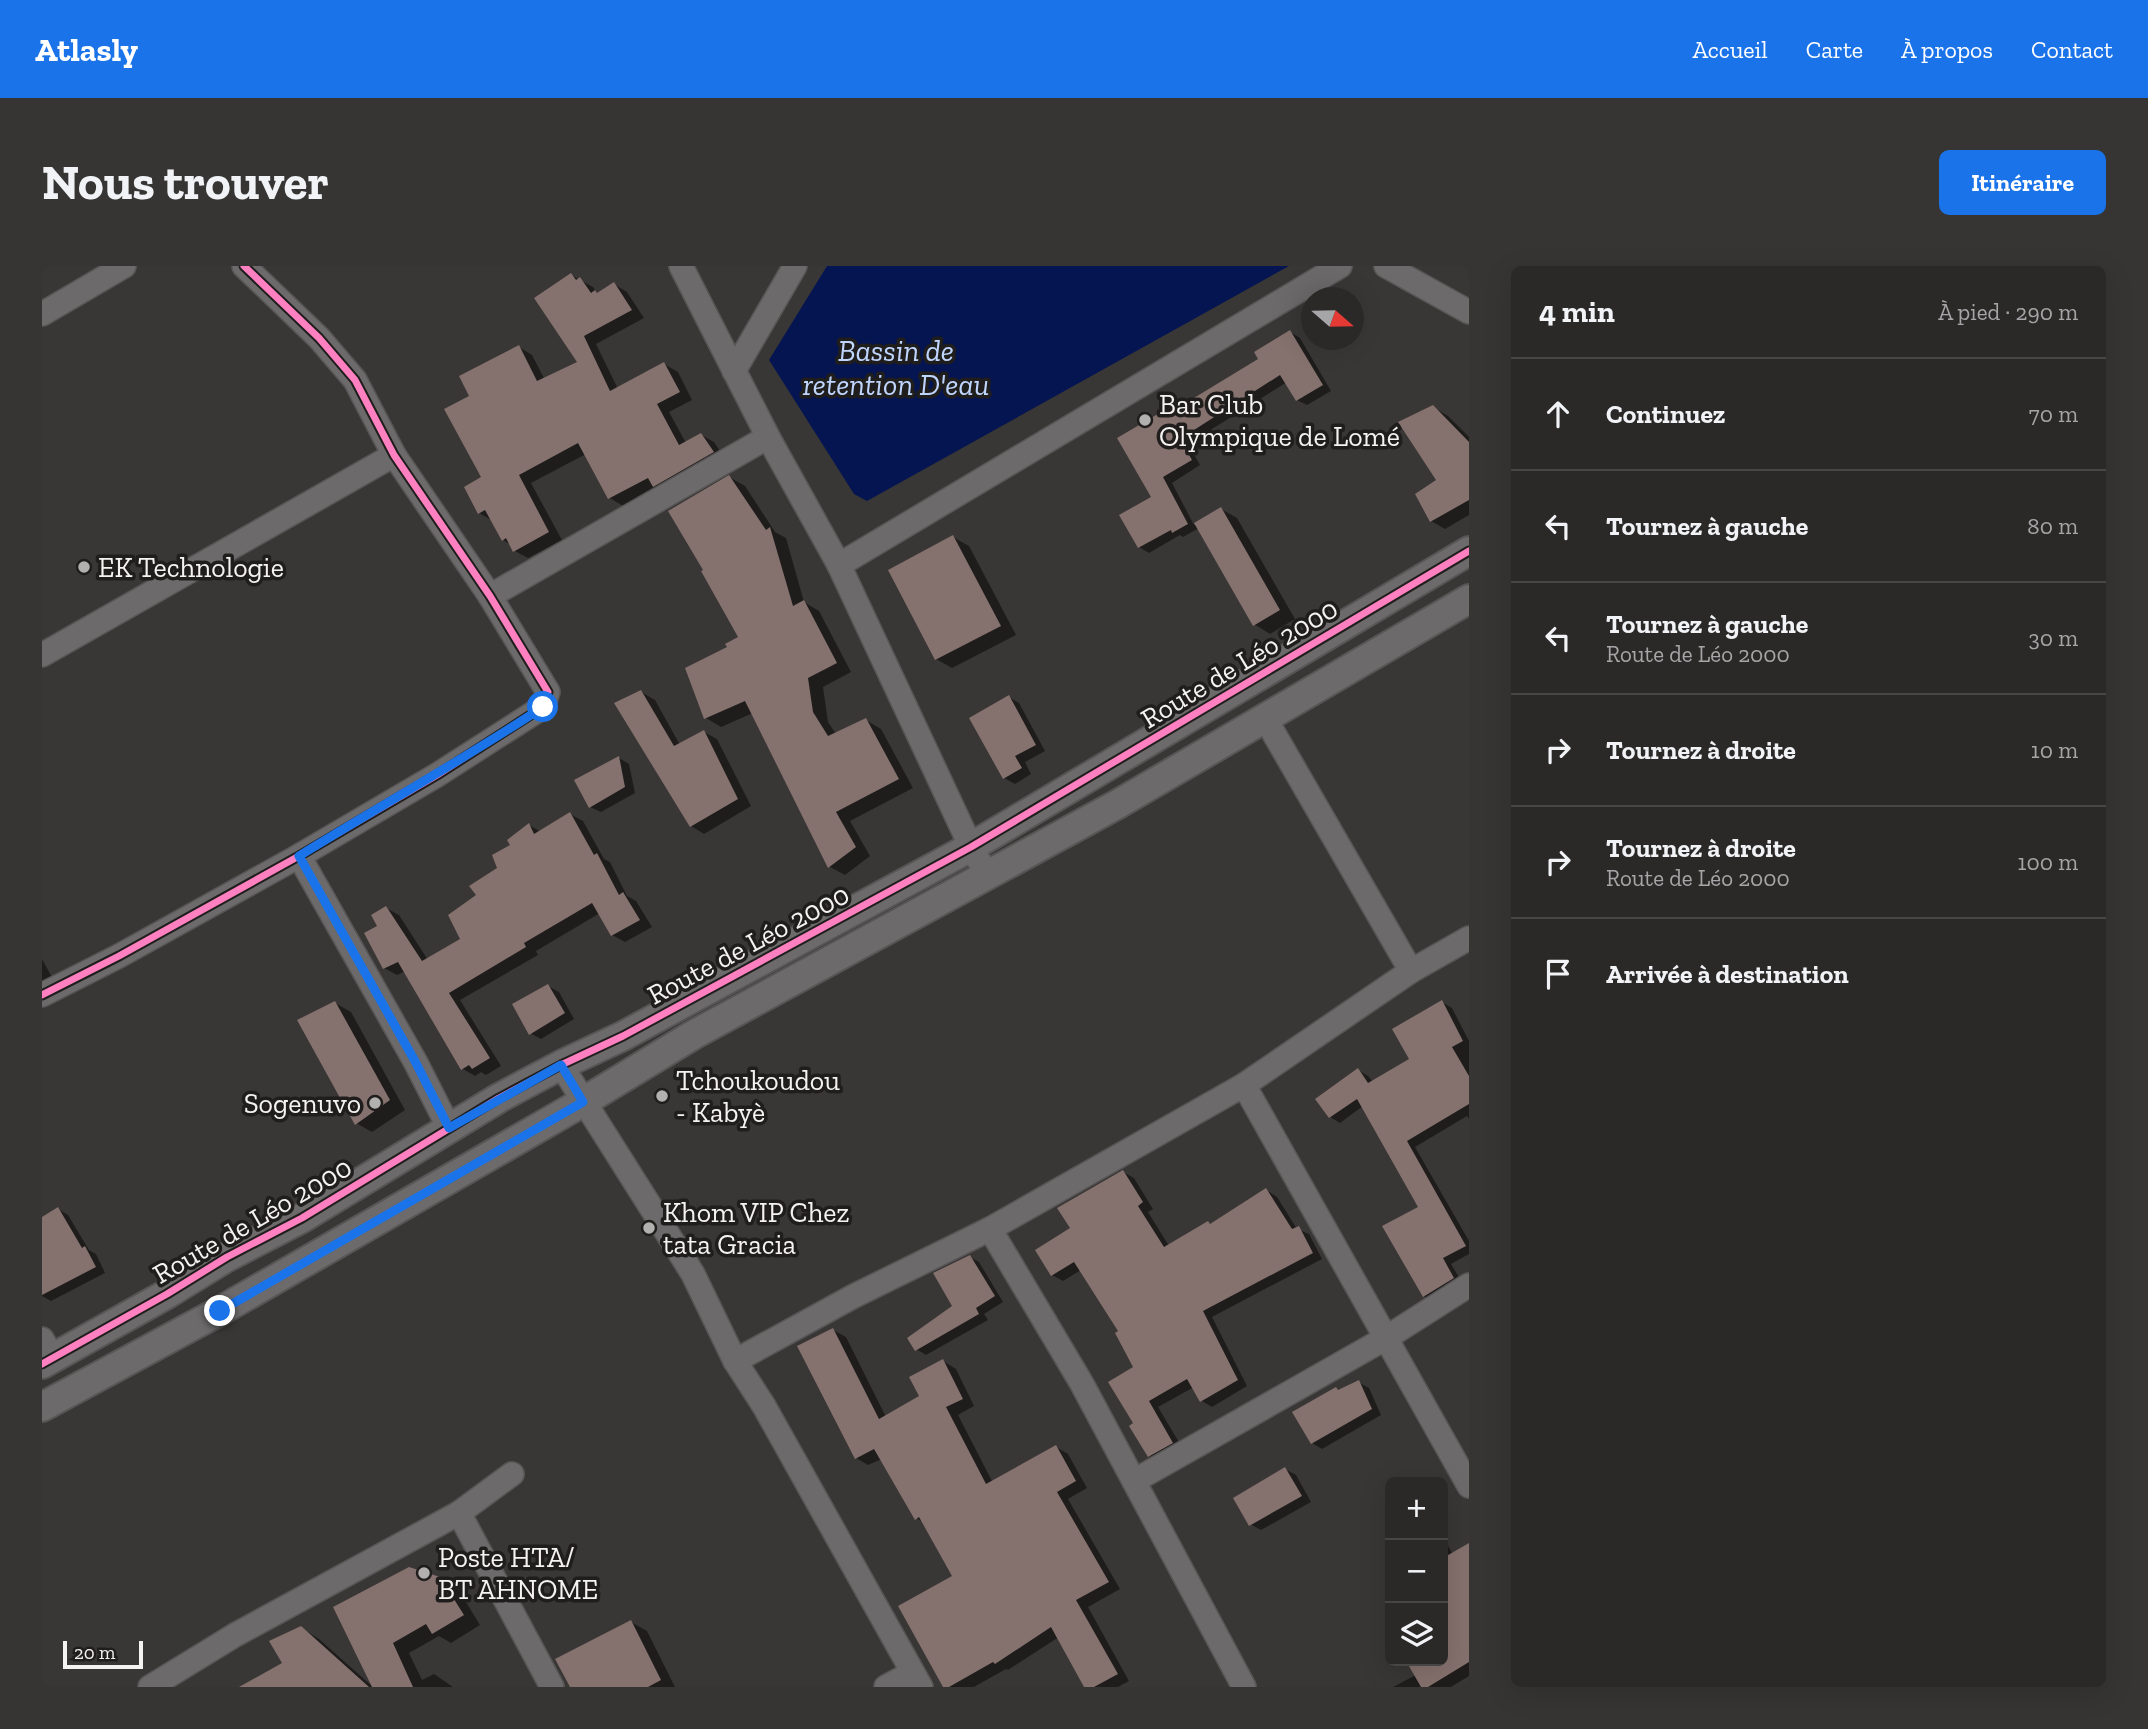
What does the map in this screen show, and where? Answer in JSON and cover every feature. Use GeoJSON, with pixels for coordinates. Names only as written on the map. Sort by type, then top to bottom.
{"type":"FeatureCollection","features":[{"type":"Feature","properties":{"kind":"street"},"geometry":{"type":"LineString","coordinates":[[42,314],[124,266]]}},
{"type":"Feature","properties":{"kind":"street"},"geometry":{"type":"LineString","coordinates":[[42,995],[119,956],[299,856],[448,768],[543,707],[548,692],[490,596],[394,454],[355,380],[319,338],[244,266]]}},
{"type":"Feature","properties":{"kind":"street"},"geometry":{"type":"LineString","coordinates":[[681,266],[768,437],[839,565],[971,847],[988,876]]}},
{"type":"Feature","properties":{"kind":"street"},"geometry":{"type":"LineString","coordinates":[[734,371],[796,266]]}},
{"type":"Feature","properties":{"kind":"street"},"geometry":{"type":"LineString","coordinates":[[839,565],[1340,266]]}},
{"type":"Feature","properties":{"kind":"street"},"geometry":{"type":"LineString","coordinates":[[1386,266],[1469,312]]}},
{"type":"Feature","properties":{"kind":"street"},"geometry":{"type":"LineString","coordinates":[[490,596],[768,437]]}},
{"type":"Feature","properties":{"kind":"street"},"geometry":{"type":"LineString","coordinates":[[42,655],[394,454]]}},
{"type":"Feature","properties":{"kind":"street","name":"Route de Léo 2000"},"geometry":{"type":"LineString","coordinates":[[46,1354],[328,1203],[449,1128],[561,1065],[647,1023],[971,847],[1469,551]]}},
{"type":"Feature","properties":{"kind":"street","name":"Route de Léo 2000"},"geometry":{"type":"LineString","coordinates":[[42,1407],[220,1311],[583,1102],[693,1035],[988,876],[1265,719],[1469,599]]}},
{"type":"Feature","properties":{"kind":"street"},"geometry":{"type":"LineString","coordinates":[[1265,719],[1411,971]]}},
{"type":"Feature","properties":{"kind":"street"},"geometry":{"type":"LineString","coordinates":[[299,856],[416,1063],[449,1128]]}},
{"type":"Feature","properties":{"kind":"street"},"geometry":{"type":"LineString","coordinates":[[735,1361],[854,1296],[990,1229],[1244,1085],[1411,971],[1469,938]]}},
{"type":"Feature","properties":{"kind":"street"},"geometry":{"type":"LineString","coordinates":[[561,1065],[693,1275],[735,1361],[806,1478],[917,1680],[886,1687]]}},
{"type":"Feature","properties":{"kind":"street"},"geometry":{"type":"LineString","coordinates":[[1244,1085],[1469,1486]]}},
{"type":"Feature","properties":{"kind":"street"},"geometry":{"type":"LineString","coordinates":[[990,1229],[1082,1384],[1244,1687]]}},
{"type":"Feature","properties":{"kind":"street"},"geometry":{"type":"LineString","coordinates":[[1134,1481],[1386,1338],[1469,1285]]}},
{"type":"Feature","properties":{"kind":"street"},"geometry":{"type":"LineString","coordinates":[[150,1687],[235,1635],[459,1513],[512,1474]]}},
{"type":"Feature","properties":{"kind":"street"},"geometry":{"type":"LineString","coordinates":[[459,1513],[552,1687]]}},
{"type":"Feature","properties":{"kind":"water","name":"Bassin de retention D'eau"},"geometry":{"type":"Polygon","coordinates":[[[827,266],[1289,266],[867,501],[854,494],[769,360],[827,266]]]}},
{"type":"Feature","properties":{"kind":"building"},"geometry":{"type":"Polygon","coordinates":[[[571,273],[576,280],[580,277],[591,293],[595,290],[597,293],[614,282],[632,310],[584,336],[610,391],[664,362],[680,392],[657,404],[679,445],[701,433],[714,452],[653,487],[648,478],[608,499],[578,443],[519,475],[549,532],[513,552],[506,538],[502,541],[485,510],[478,514],[464,487],[481,477],[444,409],[469,396],[459,376],[519,345],[537,381],[577,362],[534,298],[571,273]]]}},
{"type":"Feature","properties":{"kind":"building"},"geometry":{"type":"Polygon","coordinates":[[[1290,330],[1323,385],[1296,401],[1280,375],[1180,439],[1192,460],[1163,477],[1188,524],[1138,548],[1119,515],[1151,497],[1117,438],[1163,411],[1166,415],[1258,359],[1254,352],[1290,330]]]}},
{"type":"Feature","properties":{"kind":"building"},"geometry":{"type":"Polygon","coordinates":[[[1433,405],[1469,442],[1469,500],[1430,522],[1415,494],[1436,480],[1398,422],[1433,405]]]}},
{"type":"Feature","properties":{"kind":"building"},"geometry":{"type":"Polygon","coordinates":[[[729,475],[766,530],[770,527],[793,606],[804,600],[837,663],[808,678],[813,712],[828,736],[866,718],[899,779],[836,812],[856,847],[828,868],[745,701],[704,719],[685,668],[727,647],[725,644],[738,637],[668,511],[729,475]]]}},
{"type":"Feature","properties":{"kind":"building"},"geometry":{"type":"Polygon","coordinates":[[[1221,507],[1280,610],[1253,626],[1194,523],[1221,507]]]}},
{"type":"Feature","properties":{"kind":"building"},"geometry":{"type":"Polygon","coordinates":[[[953,535],[1001,626],[935,660],[888,570],[953,535]]]}},
{"type":"Feature","properties":{"kind":"building"},"geometry":{"type":"Polygon","coordinates":[[[641,690],[674,746],[704,730],[738,799],[690,827],[614,703],[641,690]]]}},
{"type":"Feature","properties":{"kind":"building"},"geometry":{"type":"Polygon","coordinates":[[[1009,695],[1036,745],[1015,756],[1022,768],[1003,779],[969,718],[1009,695]]]}},
{"type":"Feature","properties":{"kind":"building"},"geometry":{"type":"Polygon","coordinates":[[[619,756],[625,787],[589,808],[574,780],[619,756]]]}},
{"type":"Feature","properties":{"kind":"building"},"geometry":{"type":"Polygon","coordinates":[[[570,812],[594,855],[597,853],[619,895],[623,892],[640,920],[611,936],[592,903],[524,943],[526,947],[449,993],[490,1058],[472,1069],[469,1065],[461,1070],[398,962],[383,969],[364,933],[377,926],[371,915],[386,906],[422,961],[460,939],[448,915],[476,895],[469,886],[497,868],[492,855],[510,845],[507,840],[529,823],[534,834],[570,812]]]}},
{"type":"Feature","properties":{"kind":"building"},"geometry":{"type":"Polygon","coordinates":[[[548,984],[565,1013],[529,1035],[512,1004],[548,984]]]}},
{"type":"Feature","properties":{"kind":"building"},"geometry":{"type":"Polygon","coordinates":[[[1442,1000],[1463,1041],[1452,1047],[1469,1076],[1469,1104],[1407,1141],[1466,1246],[1443,1258],[1454,1278],[1423,1297],[1382,1226],[1418,1207],[1357,1099],[1329,1118],[1315,1099],[1358,1068],[1368,1083],[1409,1059],[1392,1029],[1442,1000]]]}},
{"type":"Feature","properties":{"kind":"building"},"geometry":{"type":"Polygon","coordinates":[[[335,1001],[390,1100],[355,1125],[297,1020],[335,1001]]]}},
{"type":"Feature","properties":{"kind":"building"},"geometry":{"type":"Polygon","coordinates":[[[1123,1170],[1143,1202],[1138,1206],[1164,1247],[1208,1221],[1210,1224],[1266,1188],[1292,1229],[1299,1226],[1313,1253],[1203,1311],[1238,1380],[1200,1402],[1187,1379],[1149,1401],[1173,1443],[1148,1457],[1129,1426],[1133,1423],[1108,1382],[1133,1367],[1115,1333],[1118,1331],[1074,1262],[1051,1276],[1035,1250],[1070,1228],[1057,1208],[1123,1170]]]}},
{"type":"Feature","properties":{"kind":"building"},"geometry":{"type":"Polygon","coordinates":[[[58,1207],[96,1267],[42,1295],[42,1217],[58,1207]]]}},
{"type":"Feature","properties":{"kind":"building"},"geometry":{"type":"Polygon","coordinates":[[[970,1255],[995,1296],[976,1308],[979,1314],[915,1351],[907,1338],[952,1306],[933,1273],[970,1255]]]}},
{"type":"Feature","properties":{"kind":"building"},"geometry":{"type":"Polygon","coordinates":[[[833,1328],[879,1419],[919,1396],[909,1377],[943,1359],[963,1399],[946,1407],[986,1484],[1056,1445],[1076,1481],[1057,1492],[1109,1582],[1076,1600],[1118,1674],[1094,1687],[1084,1687],[1051,1627],[995,1664],[993,1662],[949,1687],[943,1687],[898,1606],[952,1576],[919,1517],[915,1520],[874,1449],[855,1459],[797,1346],[833,1328]]]}},
{"type":"Feature","properties":{"kind":"building"},"geometry":{"type":"Polygon","coordinates":[[[1359,1380],[1372,1409],[1311,1444],[1292,1412],[1336,1387],[1338,1390],[1359,1380]]]}},
{"type":"Feature","properties":{"kind":"building"},"geometry":{"type":"Polygon","coordinates":[[[1285,1467],[1302,1496],[1249,1526],[1233,1498],[1285,1467]]]}},
{"type":"Feature","properties":{"kind":"building"},"geometry":{"type":"Polygon","coordinates":[[[1469,1543],[1469,1662],[1428,1687],[1421,1687],[1409,1666],[1448,1666],[1448,1555],[1469,1543]]]}},
{"type":"Feature","properties":{"kind":"building"},"geometry":{"type":"Polygon","coordinates":[[[409,1567],[440,1577],[464,1615],[432,1634],[426,1624],[393,1643],[413,1687],[372,1687],[333,1607],[409,1567]]]}},
{"type":"Feature","properties":{"kind":"building"},"geometry":{"type":"Polygon","coordinates":[[[631,1620],[661,1680],[648,1687],[570,1687],[555,1659],[631,1620]]]}},
{"type":"Feature","properties":{"kind":"building"},"geometry":{"type":"Polygon","coordinates":[[[301,1626],[369,1687],[239,1687],[282,1663],[269,1641],[301,1626]]]}},
{"type":"Feature","properties":{"kind":"cycle path"},"geometry":{"type":"LineString","coordinates":[[42,995],[119,956],[299,856],[437,775],[543,707],[548,692],[490,596],[394,455],[355,380],[319,338],[244,266]]}},
{"type":"Feature","properties":{"kind":"cycle path"},"geometry":{"type":"LineString","coordinates":[[42,1364],[227,1257],[302,1218],[499,1098],[623,1036],[971,847],[1469,551]]}},
{"type":"Feature","properties":{"kind":"place","name":"Bar Club Olympique de Lomé"},"geometry":{"type":"Point","coordinates":[1145,420]}},
{"type":"Feature","properties":{"kind":"place","name":"EK Technologie"},"geometry":{"type":"Point","coordinates":[84,567]}},
{"type":"Feature","properties":{"kind":"place","name":"Tchoukoudou - Kabyè"},"geometry":{"type":"Point","coordinates":[662,1096]}},
{"type":"Feature","properties":{"kind":"place","name":"Sogenuvo"},"geometry":{"type":"Point","coordinates":[375,1103]}},
{"type":"Feature","properties":{"kind":"place","name":"Khom VIP Chez tata Gracia"},"geometry":{"type":"Point","coordinates":[649,1228]}},
{"type":"Feature","properties":{"kind":"place","name":"Poste HTA/ BT AHNOME"},"geometry":{"type":"Point","coordinates":[424,1573]}},
{"type":"Feature","properties":{"kind":"route"},"geometry":{"type":"LineString","coordinates":[[220,1311],[583,1102],[561,1065],[449,1128],[416,1063],[299,856],[437,775],[543,707]]}}]}
